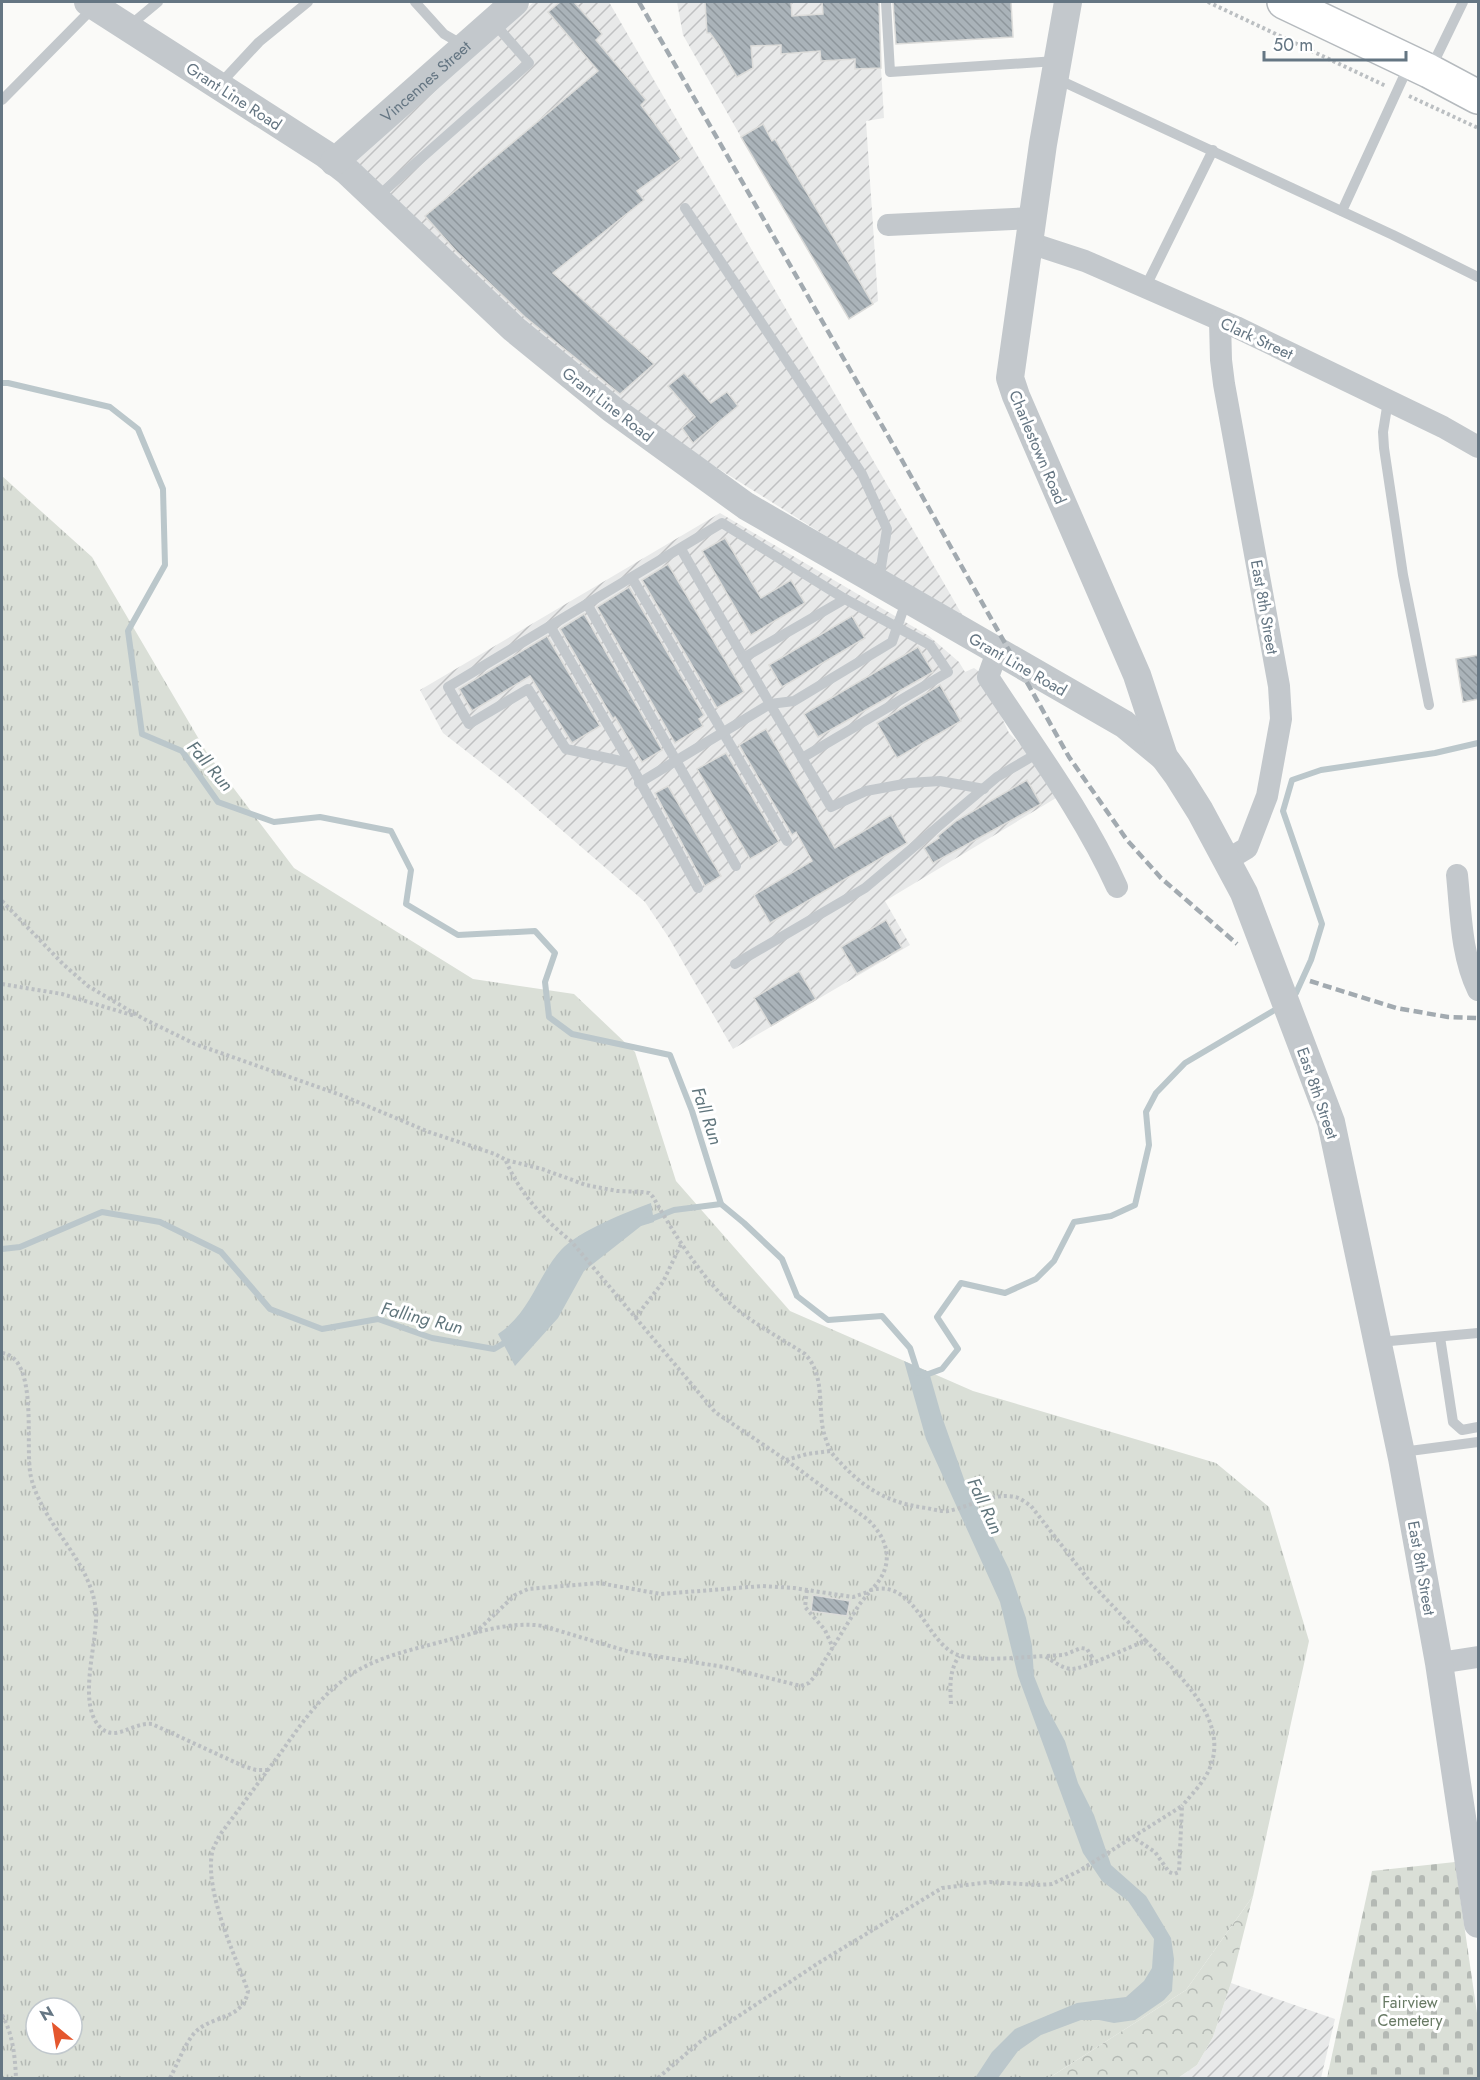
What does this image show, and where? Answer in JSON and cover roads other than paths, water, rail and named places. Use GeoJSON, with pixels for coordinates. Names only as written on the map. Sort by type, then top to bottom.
{"type":"FeatureCollection","features":[{"type":"Feature","properties":{"kind":"main road"},"geometry":{"type":"LineString","coordinates":[[1284,2],[1316,8],[1412,74],[1479,96]]}},
{"type":"Feature","properties":{"kind":"street","name":"Vincennes Street"},"geometry":{"type":"LineString","coordinates":[[334,162],[515,2]]}},
{"type":"Feature","properties":{"kind":"street","name":"Charlestown Road"},"geometry":{"type":"LineString","coordinates":[[1066,2],[1011,369],[1012,387],[1137,675],[1164,757],[1186,787],[1227,860]]}},
{"type":"Feature","properties":{"kind":"street","name":"Grant Line Road"},"geometry":{"type":"LineString","coordinates":[[92,4],[334,162],[376,198],[514,329],[612,409],[746,506],[1124,724],[1164,757]]}},
{"type":"Feature","properties":{"kind":"street","name":"Clark Street"},"geometry":{"type":"LineString","coordinates":[[888,225],[1032,231],[1085,261],[1274,345],[1443,427],[1479,447]]}},
{"type":"Feature","properties":{"kind":"street","name":"East 8th Street"},"geometry":{"type":"LineString","coordinates":[[1220,321],[1224,384],[1279,686],[1281,719],[1267,796],[1247,848],[1227,860],[1244,893],[1331,1122],[1401,1452],[1438,1664],[1479,1924]]}},
{"type":"Feature","properties":{"kind":"street"},"geometry":{"type":"LineString","coordinates":[[997,652],[988,677],[1083,820],[1101,851],[1117,887]]}},
{"type":"Feature","properties":{"kind":"street"},"geometry":{"type":"LineString","coordinates":[[1457,875],[1466,960],[1470,974],[1479,990]]}},
{"type":"Feature","properties":{"kind":"street"},"geometry":{"type":"LineString","coordinates":[[1438,1664],[1479,1657]]}},
{"type":"Feature","properties":{"kind":"lane"},"geometry":{"type":"LineString","coordinates":[[128,27],[158,2]]}},
{"type":"Feature","properties":{"kind":"lane"},"geometry":{"type":"LineString","coordinates":[[219,86],[259,42],[308,2]]}},
{"type":"Feature","properties":{"kind":"lane"},"geometry":{"type":"LineString","coordinates":[[415,2],[444,34],[465,46]]}},
{"type":"Feature","properties":{"kind":"lane"},"geometry":{"type":"LineString","coordinates":[[886,2],[890,72],[1056,69],[1213,150],[1479,277]]}},
{"type":"Feature","properties":{"kind":"lane"},"geometry":{"type":"LineString","coordinates":[[1342,211],[1412,74],[1463,2]]}},
{"type":"Feature","properties":{"kind":"lane"},"geometry":{"type":"LineString","coordinates":[[2,100],[92,4]]}},
{"type":"Feature","properties":{"kind":"lane"},"geometry":{"type":"LineString","coordinates":[[376,198],[529,63],[493,21]]}},
{"type":"Feature","properties":{"kind":"lane"},"geometry":{"type":"LineString","coordinates":[[1145,288],[1213,150]]}},
{"type":"Feature","properties":{"kind":"lane"},"geometry":{"type":"LineString","coordinates":[[685,208],[862,474],[887,529],[879,583]]}},
{"type":"Feature","properties":{"kind":"lane"},"geometry":{"type":"LineString","coordinates":[[1388,401],[1383,448],[1403,575],[1429,705]]}},
{"type":"Feature","properties":{"kind":"lane"},"geometry":{"type":"LineString","coordinates":[[630,764],[566,749],[528,689],[470,724],[448,687],[722,524],[845,599],[930,645],[948,672],[802,758]]}},
{"type":"Feature","properties":{"kind":"lane"},"geometry":{"type":"LineString","coordinates":[[681,549],[831,807],[867,791],[909,783],[940,781],[984,789]]}},
{"type":"Feature","properties":{"kind":"lane"},"geometry":{"type":"LineString","coordinates":[[632,578],[787,841]]}},
{"type":"Feature","properties":{"kind":"lane"},"geometry":{"type":"LineString","coordinates":[[743,658],[845,599]]}},
{"type":"Feature","properties":{"kind":"lane"},"geometry":{"type":"LineString","coordinates":[[639,783],[770,704],[794,701],[892,642],[902,613],[909,602]]}},
{"type":"Feature","properties":{"kind":"lane"},"geometry":{"type":"LineString","coordinates":[[586,604],[736,866]]}},
{"type":"Feature","properties":{"kind":"lane"},"geometry":{"type":"LineString","coordinates":[[550,626],[698,888]]}},
{"type":"Feature","properties":{"kind":"lane"},"geometry":{"type":"LineString","coordinates":[[735,964],[865,888],[997,777],[1038,753]]}},
{"type":"Feature","properties":{"kind":"lane"},"geometry":{"type":"LineString","coordinates":[[1378,1342],[1479,1333]]}},
{"type":"Feature","properties":{"kind":"lane"},"geometry":{"type":"LineString","coordinates":[[1440,1337],[1453,1422],[1462,1430],[1479,1427]]}},
{"type":"Feature","properties":{"kind":"lane"},"geometry":{"type":"LineString","coordinates":[[1401,1452],[1479,1442]]}},
{"type":"Feature","properties":{"kind":"waterway","name":"Fall Run"},"geometry":{"type":"LineString","coordinates":[[2,383],[110,407],[138,429],[163,489],[165,565],[128,631],[142,734],[182,751],[218,802],[274,822],[320,817],[391,831],[411,870],[406,904],[458,935],[535,931],[555,953],[545,982],[549,1017],[572,1034],[670,1055],[692,1111],[721,1204],[782,1259],[797,1296],[828,1320],[882,1316],[910,1348],[918,1373]]}},
{"type":"Feature","properties":{"kind":"waterway"},"geometry":{"type":"LineString","coordinates":[[1296,993],[1311,960],[1322,924],[1283,811],[1292,780],[1321,770],[1435,753],[1478,743]]}},
{"type":"Feature","properties":{"kind":"waterway"},"geometry":{"type":"LineString","coordinates":[[923,1376],[942,1369],[958,1349],[937,1317],[961,1283],[1005,1293],[1036,1279],[1054,1261],[1074,1222],[1111,1216],[1135,1205],[1149,1145],[1146,1112],[1156,1093],[1185,1063],[1273,1011]]}},
{"type":"Feature","properties":{"kind":"waterway","name":"Falling Run"},"geometry":{"type":"LineString","coordinates":[[646,1221],[674,1210],[721,1204]]}},
{"type":"Feature","properties":{"kind":"waterway","name":"Falling Run"},"geometry":{"type":"LineString","coordinates":[[2,1249],[20,1247],[102,1212],[160,1222],[221,1252],[270,1309],[322,1329],[378,1319],[432,1338],[494,1349],[509,1340]]}},
{"type":"Feature","properties":{"kind":"railway"},"geometry":{"type":"LineString","coordinates":[[639,2],[1069,757],[1127,840],[1161,878],[1237,944]]}},
{"type":"Feature","properties":{"kind":"railway"},"geometry":{"type":"LineString","coordinates":[[1310,981],[1396,1008],[1448,1017],[1478,1018]]}},
{"type":"Feature","properties":{"kind":"park label","name":"Fairview Cemetery"},"geometry":{"type":"Point","coordinates":[1410,2011]}}]}
